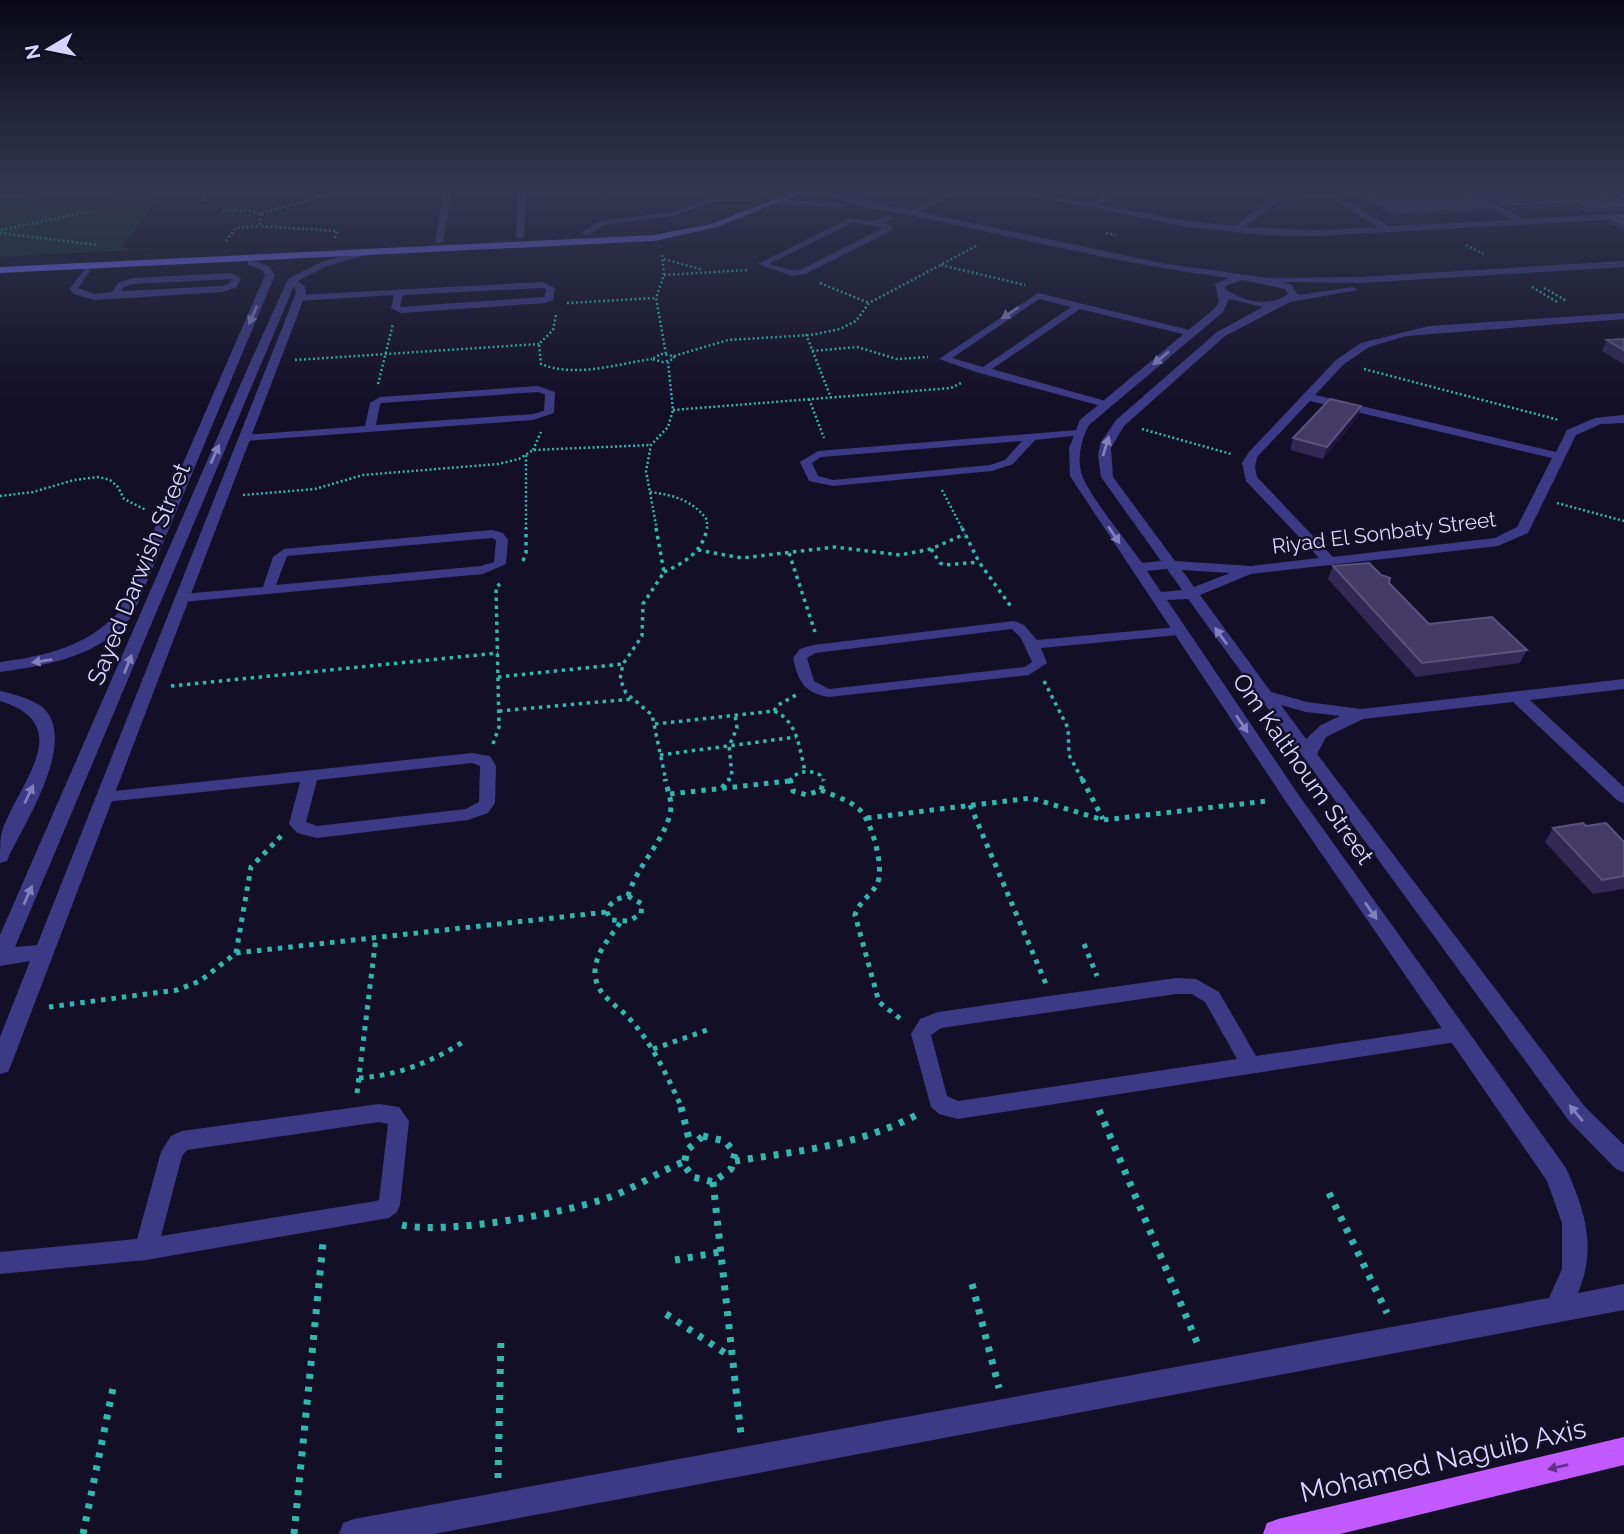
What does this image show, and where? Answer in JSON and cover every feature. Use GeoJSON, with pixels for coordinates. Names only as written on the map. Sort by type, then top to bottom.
{"type":"FeatureCollection","features":[{"type":"Feature","properties":{"kind":"main road","name":"Mohamed Naguib Axis"},"geometry":{"type":"LineString","coordinates":[[1278,1534],[1624,1451]]}},
{"type":"Feature","properties":{"kind":"street"},"geometry":{"type":"LineString","coordinates":[[0,262],[18,261]]}},
{"type":"Feature","properties":{"kind":"street"},"geometry":{"type":"LineString","coordinates":[[0,270],[204,261]]}},
{"type":"Feature","properties":{"kind":"street"},"geometry":{"type":"LineString","coordinates":[[0,276],[301,261]]}},
{"type":"Feature","properties":{"kind":"street"},"geometry":{"type":"LineString","coordinates":[[0,1065],[302,289],[291,281],[336,261]]}},
{"type":"Feature","properties":{"kind":"street"},"geometry":{"type":"LineString","coordinates":[[1097,261],[1192,281]]}},
{"type":"Feature","properties":{"kind":"street"},"geometry":{"type":"LineString","coordinates":[[1136,261],[1240,278],[1359,280],[1624,264]]}},
{"type":"Feature","properties":{"kind":"street","name":"Sayed Darwish Street"},"geometry":{"type":"LineString","coordinates":[[0,667],[48,661],[73,654],[117,624],[130,606],[270,275],[266,268],[251,263]]}},
{"type":"Feature","properties":{"kind":"street","name":"Om Kalthoum Street"},"geometry":{"type":"LineString","coordinates":[[1624,272],[1358,289],[1285,301],[1221,334],[1120,423],[1109,435],[1103,448],[1102,462],[1107,477],[1169,565],[1308,754],[1577,1114],[1624,1161]]}},
{"type":"Feature","properties":{"kind":"street"},"geometry":{"type":"LineString","coordinates":[[1077,433],[1105,404],[1219,310],[1224,302],[1221,290],[1224,281],[1240,278]]}},
{"type":"Feature","properties":{"kind":"street"},"geometry":{"type":"LineString","coordinates":[[1205,284],[1248,302],[1285,301],[1293,291],[1289,287],[1262,279]]}},
{"type":"Feature","properties":{"kind":"street","name":"Sayed Darwish Street"},"geometry":{"type":"LineString","coordinates":[[0,957],[117,691],[195,499],[291,281]]}},
{"type":"Feature","properties":{"kind":"street"},"geometry":{"type":"LineString","coordinates":[[1329,561],[1251,478],[1247,468],[1249,459],[1340,362],[1365,345],[1405,333],[1618,316],[1624,323]]}},
{"type":"Feature","properties":{"kind":"street"},"geometry":{"type":"LineString","coordinates":[[1307,397],[1558,457]]}},
{"type":"Feature","properties":{"kind":"street"},"geometry":{"type":"LineString","coordinates":[[1582,426],[1624,419]]}},
{"type":"Feature","properties":{"kind":"street","name":"Riyad El Sonbaty Street"},"geometry":{"type":"LineString","coordinates":[[1136,568],[1169,565],[1251,570],[1498,542],[1523,530],[1571,433],[1582,426]]}},
{"type":"Feature","properties":{"kind":"street","name":"Om Kalthoum Street"},"geometry":{"type":"LineString","coordinates":[[1077,433],[1072,453],[1076,476],[1292,797],[1557,1176],[1574,1223],[1575,1269],[1558,1310]]}},
{"type":"Feature","properties":{"kind":"street"},"geometry":{"type":"LineString","coordinates":[[195,499],[221,497]]}},
{"type":"Feature","properties":{"kind":"street","name":"Riyad El Sonbaty Street"},"geometry":{"type":"LineString","coordinates":[[1156,597],[1191,594],[1251,570]]}},
{"type":"Feature","properties":{"kind":"street"},"geometry":{"type":"LineString","coordinates":[[1265,695],[1306,707],[1361,714],[1624,684]]}},
{"type":"Feature","properties":{"kind":"street"},"geometry":{"type":"LineString","coordinates":[[117,691],[147,689]]}},
{"type":"Feature","properties":{"kind":"street"},"geometry":{"type":"LineString","coordinates":[[0,696],[29,706],[39,714],[50,735],[50,747],[0,856]]}},
{"type":"Feature","properties":{"kind":"street"},"geometry":{"type":"LineString","coordinates":[[1517,696],[1624,797]]}},
{"type":"Feature","properties":{"kind":"street"},"geometry":{"type":"LineString","coordinates":[[1308,754],[1310,743],[1318,734],[1361,714]]}},
{"type":"Feature","properties":{"kind":"street"},"geometry":{"type":"LineString","coordinates":[[0,957],[44,952]]}},
{"type":"Feature","properties":{"kind":"street"},"geometry":{"type":"LineString","coordinates":[[354,1534],[1624,1297]]}},
{"type":"Feature","properties":{"kind":"lane"},"geometry":{"type":"LineString","coordinates":[[769,261],[762,264],[792,273],[802,272],[825,261]]}},
{"type":"Feature","properties":{"kind":"lane"},"geometry":{"type":"LineString","coordinates":[[188,278],[195,266]]}},
{"type":"Feature","properties":{"kind":"lane"},"geometry":{"type":"LineString","coordinates":[[86,271],[75,286],[76,292],[95,297],[223,289],[232,287],[237,279],[231,276],[128,282],[121,285],[116,292],[120,295]]}},
{"type":"Feature","properties":{"kind":"lane"},"geometry":{"type":"LineString","coordinates":[[298,299],[542,285],[551,288],[550,298],[539,301],[397,310],[395,308],[399,294]]}},
{"type":"Feature","properties":{"kind":"lane"},"geometry":{"type":"LineString","coordinates":[[1105,404],[947,361],[945,356],[1033,297],[1046,296],[1191,334]]}},
{"type":"Feature","properties":{"kind":"lane"},"geometry":{"type":"LineString","coordinates":[[980,370],[1080,305]]}},
{"type":"Feature","properties":{"kind":"lane"},"geometry":{"type":"LineString","coordinates":[[244,438],[370,429],[533,417],[549,413],[550,392],[538,389],[380,400],[375,403],[370,429]]}},
{"type":"Feature","properties":{"kind":"lane"},"geometry":{"type":"LineString","coordinates":[[1032,437],[1003,466],[821,482],[813,479],[806,462],[818,454],[1077,433]]}},
{"type":"Feature","properties":{"kind":"lane"},"geometry":{"type":"LineString","coordinates":[[182,598],[268,590],[494,568],[500,564],[502,540],[492,534],[284,554],[279,557],[268,590]]}},
{"type":"Feature","properties":{"kind":"lane"},"geometry":{"type":"LineString","coordinates":[[1014,625],[1021,628],[1040,663],[1029,671],[829,693],[816,692],[807,685],[800,657],[805,652],[820,648],[1003,626],[1014,625]]}},
{"type":"Feature","properties":{"kind":"lane"},"geometry":{"type":"LineString","coordinates":[[1032,645],[1178,631]]}},
{"type":"Feature","properties":{"kind":"lane"},"geometry":{"type":"LineString","coordinates":[[105,797],[310,775],[484,760],[488,766],[487,803],[475,812],[317,832],[303,829],[297,824],[310,775]]}},
{"type":"Feature","properties":{"kind":"lane"},"geometry":{"type":"LineString","coordinates":[[1251,1066],[1212,997],[1196,987],[1176,985],[938,1020],[927,1025],[921,1034],[938,1101],[946,1108],[958,1110],[1251,1066],[1456,1034]]}},
{"type":"Feature","properties":{"kind":"lane"},"geometry":{"type":"LineString","coordinates":[[0,1263],[146,1249],[381,1211],[390,1205],[399,1121],[392,1113],[190,1138],[179,1143],[172,1152],[146,1249]]}},
{"type":"Feature","properties":{"kind":"path"},"geometry":{"type":"LineString","coordinates":[[663,261],[664,275],[656,298],[666,354]]}},
{"type":"Feature","properties":{"kind":"path"},"geometry":{"type":"LineString","coordinates":[[669,261],[707,271]]}},
{"type":"Feature","properties":{"kind":"path"},"geometry":{"type":"LineString","coordinates":[[539,344],[541,364],[556,370],[652,359],[656,355],[674,356],[736,339],[832,331],[859,319],[869,303],[949,261]]}},
{"type":"Feature","properties":{"kind":"path"},"geometry":{"type":"LineString","coordinates":[[941,265],[1035,288],[1046,296]]}},
{"type":"Feature","properties":{"kind":"path"},"geometry":{"type":"LineString","coordinates":[[664,275],[749,271]]}},
{"type":"Feature","properties":{"kind":"path"},"geometry":{"type":"LineString","coordinates":[[1523,279],[1552,292],[1590,318]]}},
{"type":"Feature","properties":{"kind":"path"},"geometry":{"type":"LineString","coordinates":[[1523,279],[1542,293],[1590,318]]}},
{"type":"Feature","properties":{"kind":"path"},"geometry":{"type":"LineString","coordinates":[[813,281],[840,289],[869,303]]}},
{"type":"Feature","properties":{"kind":"path"},"geometry":{"type":"LineString","coordinates":[[1542,293],[1552,292]]}},
{"type":"Feature","properties":{"kind":"path"},"geometry":{"type":"LineString","coordinates":[[273,362],[539,344],[555,326],[557,304],[656,298]]}},
{"type":"Feature","properties":{"kind":"path"},"geometry":{"type":"LineString","coordinates":[[380,400],[375,393],[397,310]]}},
{"type":"Feature","properties":{"kind":"path"},"geometry":{"type":"LineString","coordinates":[[806,334],[831,398]]}},
{"type":"Feature","properties":{"kind":"path"},"geometry":{"type":"LineString","coordinates":[[812,351],[857,347],[903,359],[945,356]]}},
{"type":"Feature","properties":{"kind":"path"},"geometry":{"type":"LineString","coordinates":[[652,359],[668,362],[674,359],[674,356]]}},
{"type":"Feature","properties":{"kind":"path"},"geometry":{"type":"LineString","coordinates":[[664,572],[646,471],[651,445],[668,428],[673,410],[668,362]]}},
{"type":"Feature","properties":{"kind":"path"},"geometry":{"type":"LineString","coordinates":[[1340,362],[1582,426]]}},
{"type":"Feature","properties":{"kind":"path"},"geometry":{"type":"LineString","coordinates":[[673,410],[951,388],[980,370]]}},
{"type":"Feature","properties":{"kind":"path"},"geometry":{"type":"LineString","coordinates":[[809,399],[824,437],[818,454]]}},
{"type":"Feature","properties":{"kind":"path"},"geometry":{"type":"LineString","coordinates":[[1120,423],[1249,459]]}},
{"type":"Feature","properties":{"kind":"path"},"geometry":{"type":"LineString","coordinates":[[221,497],[316,489],[363,475],[498,464],[533,450],[651,445]]}},
{"type":"Feature","properties":{"kind":"path"},"geometry":{"type":"LineString","coordinates":[[521,565],[526,553],[526,455]]}},
{"type":"Feature","properties":{"kind":"path"},"geometry":{"type":"LineString","coordinates":[[934,473],[979,562],[1003,592],[1021,628]]}},
{"type":"Feature","properties":{"kind":"path"},"geometry":{"type":"LineString","coordinates":[[0,495],[37,492],[98,476],[110,478],[121,489],[124,499],[141,509],[170,511]]}},
{"type":"Feature","properties":{"kind":"path"},"geometry":{"type":"LineString","coordinates":[[628,896],[642,860],[669,817],[671,806],[655,724],[645,706],[633,699],[622,686],[620,679],[623,664],[642,636],[643,604],[664,572],[678,566],[698,550],[707,535],[707,520],[703,514],[680,497],[650,492]]}},
{"type":"Feature","properties":{"kind":"path"},"geometry":{"type":"LineString","coordinates":[[1539,498],[1624,521]]}},
{"type":"Feature","properties":{"kind":"path"},"geometry":{"type":"LineString","coordinates":[[698,550],[742,558],[835,547],[900,555],[931,549],[965,534]]}},
{"type":"Feature","properties":{"kind":"path"},"geometry":{"type":"LineString","coordinates":[[931,549],[940,563],[945,565],[979,562]]}},
{"type":"Feature","properties":{"kind":"path"},"geometry":{"type":"LineString","coordinates":[[789,553],[820,648]]}},
{"type":"Feature","properties":{"kind":"path"},"geometry":{"type":"LineString","coordinates":[[484,760],[499,727],[496,587],[504,582]]}},
{"type":"Feature","properties":{"kind":"path"},"geometry":{"type":"LineString","coordinates":[[147,689],[498,653]]}},
{"type":"Feature","properties":{"kind":"path"},"geometry":{"type":"LineString","coordinates":[[498,677],[623,664]]}},
{"type":"Feature","properties":{"kind":"path"},"geometry":{"type":"LineString","coordinates":[[1037,667],[1068,728],[1069,755],[1103,820]]}},
{"type":"Feature","properties":{"kind":"path"},"geometry":{"type":"LineString","coordinates":[[499,711],[633,699]]}},
{"type":"Feature","properties":{"kind":"path"},"geometry":{"type":"LineString","coordinates":[[655,724],[774,710],[791,720],[805,771]]}},
{"type":"Feature","properties":{"kind":"path"},"geometry":{"type":"LineString","coordinates":[[722,788],[732,776],[729,746],[737,727],[735,715]]}},
{"type":"Feature","properties":{"kind":"path"},"geometry":{"type":"LineString","coordinates":[[660,755],[796,737]]}},
{"type":"Feature","properties":{"kind":"path"},"geometry":{"type":"LineString","coordinates":[[670,794],[789,780],[805,771],[813,772],[824,779],[821,790],[815,794],[799,794],[789,786],[789,780]]}},
{"type":"Feature","properties":{"kind":"path"},"geometry":{"type":"LineString","coordinates":[[821,790],[855,806],[867,818],[882,872],[878,884],[856,906],[855,915],[879,1002],[891,1014],[907,1023],[927,1025]]}},
{"type":"Feature","properties":{"kind":"path"},"geometry":{"type":"LineString","coordinates":[[867,818],[1031,798],[1103,820],[1292,797]]}},
{"type":"Feature","properties":{"kind":"path"},"geometry":{"type":"LineString","coordinates":[[970,804],[1054,1003]]}},
{"type":"Feature","properties":{"kind":"path"},"geometry":{"type":"LineString","coordinates":[[236,953],[251,867],[279,837],[297,824]]}},
{"type":"Feature","properties":{"kind":"path"},"geometry":{"type":"LineString","coordinates":[[628,896],[637,898],[643,911],[639,918],[630,923],[611,920],[607,912],[612,901],[628,896]]}},
{"type":"Feature","properties":{"kind":"path"},"geometry":{"type":"LineString","coordinates":[[21,1010],[177,990],[220,968],[236,953],[607,912]]}},
{"type":"Feature","properties":{"kind":"path"},"geometry":{"type":"LineString","coordinates":[[620,923],[598,954],[595,972],[598,990],[628,1017],[653,1049],[682,1108],[690,1143]]}},
{"type":"Feature","properties":{"kind":"path"},"geometry":{"type":"LineString","coordinates":[[354,1117],[376,937]]}},
{"type":"Feature","properties":{"kind":"path"},"geometry":{"type":"LineString","coordinates":[[1084,944],[1106,996]]}},
{"type":"Feature","properties":{"kind":"path"},"geometry":{"type":"LineString","coordinates":[[653,1049],[710,1029]]}},
{"type":"Feature","properties":{"kind":"path"},"geometry":{"type":"LineString","coordinates":[[359,1078],[388,1076],[416,1069],[443,1057],[466,1040]]}},
{"type":"Feature","properties":{"kind":"path"},"geometry":{"type":"LineString","coordinates":[[1090,1090],[1210,1374]]}},
{"type":"Feature","properties":{"kind":"path"},"geometry":{"type":"LineString","coordinates":[[735,1161],[862,1138],[889,1129],[938,1101]]}},
{"type":"Feature","properties":{"kind":"path"},"geometry":{"type":"LineString","coordinates":[[703,1136],[716,1136],[727,1140],[734,1149],[735,1161],[732,1170],[713,1182],[693,1178],[686,1172],[683,1163],[690,1143],[703,1136]]}},
{"type":"Feature","properties":{"kind":"path"},"geometry":{"type":"LineString","coordinates":[[381,1211],[407,1228],[438,1229],[580,1205],[616,1194],[658,1171],[683,1163]]}},
{"type":"Feature","properties":{"kind":"path"},"geometry":{"type":"LineString","coordinates":[[713,1182],[744,1461]]}},
{"type":"Feature","properties":{"kind":"path"},"geometry":{"type":"LineString","coordinates":[[1329,1193],[1399,1339]]}},
{"type":"Feature","properties":{"kind":"path"},"geometry":{"type":"LineString","coordinates":[[293,1534],[326,1222]]}},
{"type":"Feature","properties":{"kind":"path"},"geometry":{"type":"LineString","coordinates":[[675,1260],[720,1252]]}},
{"type":"Feature","properties":{"kind":"path"},"geometry":{"type":"LineString","coordinates":[[972,1284],[1006,1412]]}},
{"type":"Feature","properties":{"kind":"path"},"geometry":{"type":"LineString","coordinates":[[666,1314],[732,1358]]}},
{"type":"Feature","properties":{"kind":"path"},"geometry":{"type":"LineString","coordinates":[[497,1507],[501,1336]]}},
{"type":"Feature","properties":{"kind":"path"},"geometry":{"type":"LineString","coordinates":[[83,1534],[113,1388]]}},
{"type":"Feature","properties":{"kind":"building"},"geometry":{"type":"Polygon","coordinates":[[[1624,339],[1624,350],[1607,340],[1624,339]]]}},
{"type":"Feature","properties":{"kind":"building"},"geometry":{"type":"Polygon","coordinates":[[[1330,399],[1361,406],[1327,447],[1293,438],[1330,399]]]}},
{"type":"Feature","properties":{"kind":"building"},"geometry":{"type":"Polygon","coordinates":[[[1369,563],[1381,575],[1390,578],[1389,583],[1429,624],[1492,617],[1527,650],[1422,663],[1333,566],[1369,563]]]}},
{"type":"Feature","properties":{"kind":"building"},"geometry":{"type":"Polygon","coordinates":[[[1583,823],[1586,826],[1606,823],[1624,842],[1624,876],[1602,880],[1553,828],[1583,823]]]}}]}
